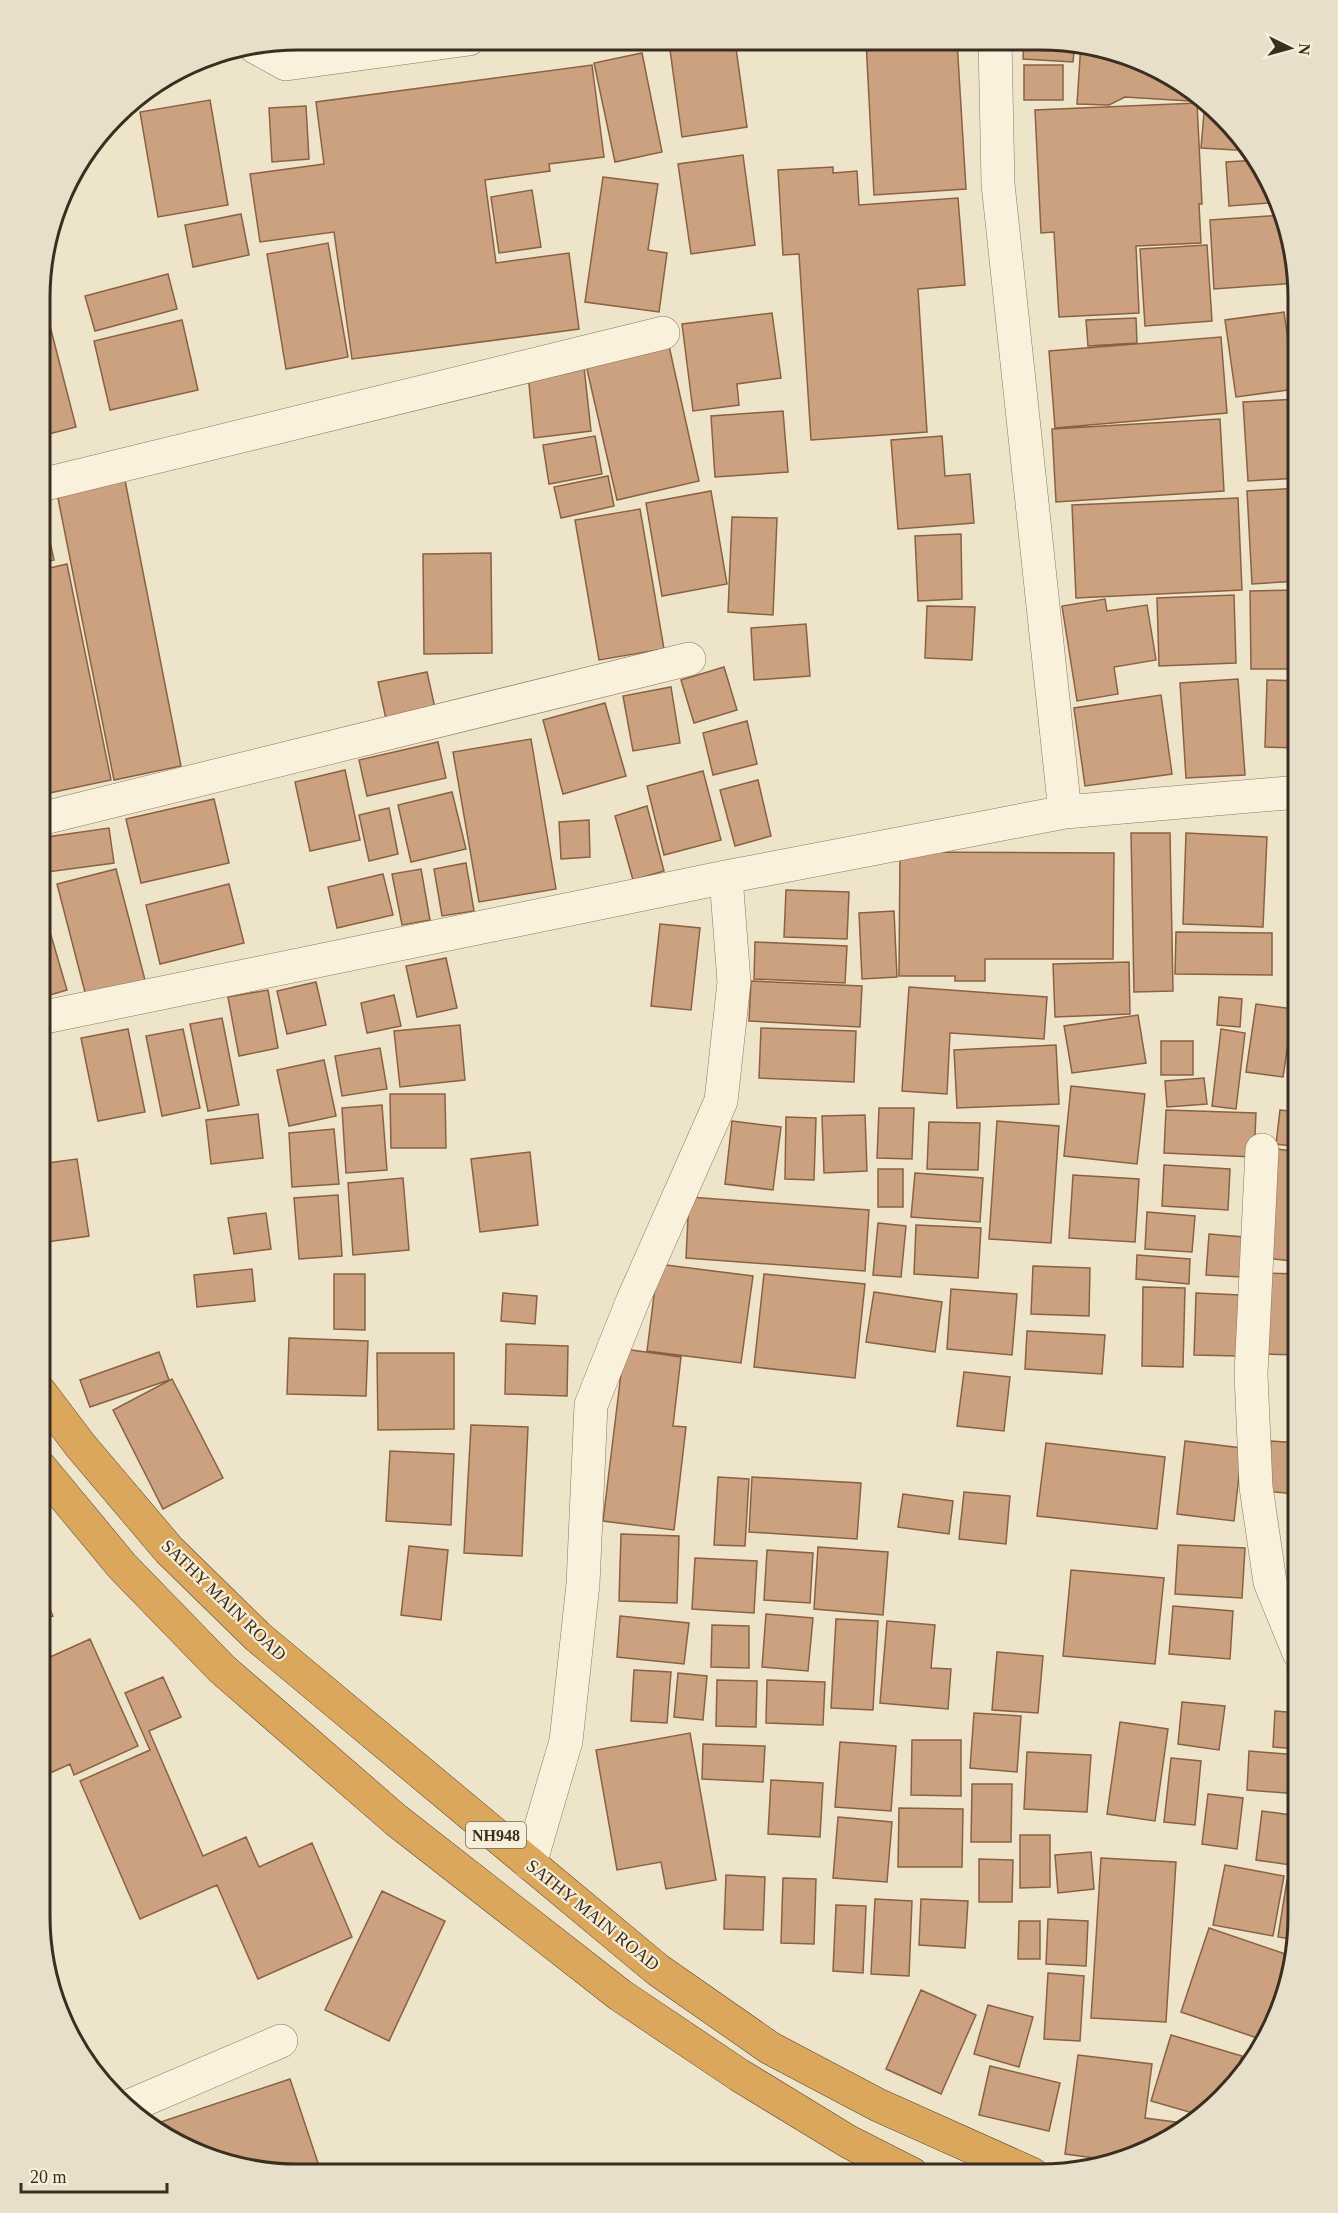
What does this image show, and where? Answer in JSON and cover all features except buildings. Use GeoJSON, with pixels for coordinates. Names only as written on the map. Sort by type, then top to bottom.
{"type":"FeatureCollection","features":[{"type":"Feature","properties":{"kind":"highway","name":"SATHY MAIN ROAD"},"geometry":{"type":"LineString","coordinates":[[50,1405],[80,1445],[170,1551],[250,1629],[658,1970],[770,2048],[878,2105],[1010,2164]]}},
{"type":"Feature","properties":{"kind":"highway","name":"NH948"},"geometry":{"type":"LineString","coordinates":[[50,1479],[122,1566],[222,1669],[396,1820],[620,1995],[739,2075],[839,2136],[893,2164]]}},
{"type":"Feature","properties":{"kind":"street"},"geometry":{"type":"LineString","coordinates":[[264,52],[286,64],[388,50]]}},
{"type":"Feature","properties":{"kind":"street"},"geometry":{"type":"LineString","coordinates":[[995,50],[998,184],[1065,812]]}},
{"type":"Feature","properties":{"kind":"street"},"geometry":{"type":"LineString","coordinates":[[50,483],[663,333]]}},
{"type":"Feature","properties":{"kind":"street"},"geometry":{"type":"LineString","coordinates":[[50,817],[689,659]]}},
{"type":"Feature","properties":{"kind":"street"},"geometry":{"type":"LineString","coordinates":[[50,1016],[726,876],[1065,812],[1288,793]]}},
{"type":"Feature","properties":{"kind":"street"},"geometry":{"type":"LineString","coordinates":[[530,1864],[566,1741],[583,1584],[591,1406],[633,1300],[721,1101],[734,982],[726,876]]}},
{"type":"Feature","properties":{"kind":"street"},"geometry":{"type":"LineString","coordinates":[[1262,1150],[1251,1374],[1256,1487],[1270,1582],[1288,1626]]}},
{"type":"Feature","properties":{"kind":"street"},"geometry":{"type":"LineString","coordinates":[[136,2103],[281,2041]]}}]}
